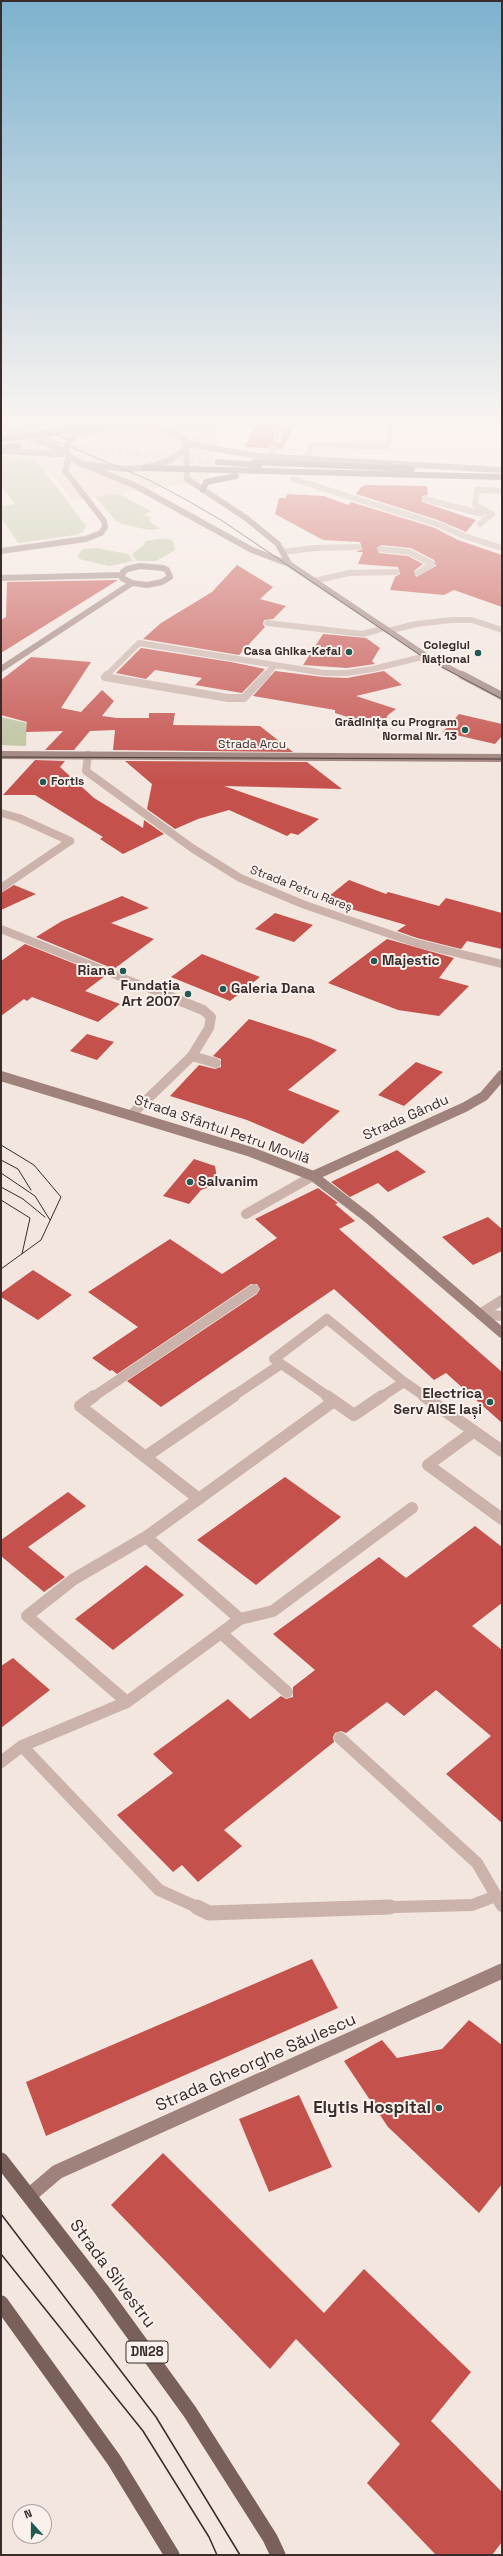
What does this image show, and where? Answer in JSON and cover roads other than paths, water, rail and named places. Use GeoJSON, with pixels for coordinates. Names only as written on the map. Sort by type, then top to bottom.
{"type":"FeatureCollection","features":[{"type":"Feature","properties":{"kind":"main road"},"geometry":{"type":"LineString","coordinates":[[1,551],[61,543]]}},
{"type":"Feature","properties":{"kind":"main road"},"geometry":{"type":"LineString","coordinates":[[240,543],[252,550],[289,564],[426,656],[502,696]]}},
{"type":"Feature","properties":{"kind":"main road"},"geometry":{"type":"LineString","coordinates":[[277,543],[289,564]]}},
{"type":"Feature","properties":{"kind":"main road"},"geometry":{"type":"LineString","coordinates":[[1,578],[122,575],[127,569],[144,566],[162,568],[170,573],[170,577],[162,582],[147,585],[132,583],[124,580],[122,575]]}},
{"type":"Feature","properties":{"kind":"main road"},"geometry":{"type":"LineString","coordinates":[[1,669],[132,583]]}},
{"type":"Feature","properties":{"kind":"main road","name":"Strada Arcu"},"geometry":{"type":"LineString","coordinates":[[1,755],[502,758]]}},
{"type":"Feature","properties":{"kind":"main road","name":"Strada Gându"},"geometry":{"type":"LineString","coordinates":[[313,1176],[465,1107],[484,1096],[502,1075]]}},
{"type":"Feature","properties":{"kind":"main road","name":"Strada Sfântul Petru Movilă"},"geometry":{"type":"LineString","coordinates":[[1,1076],[132,1114],[250,1152],[313,1176],[368,1218],[502,1333]]}},
{"type":"Feature","properties":{"kind":"main road","name":"Strada Gheorghe Săulescu"},"geometry":{"type":"LineString","coordinates":[[30,2195],[57,2172],[502,1971]]}},
{"type":"Feature","properties":{"kind":"main road","name":"Strada Silvestru"},"geometry":{"type":"LineString","coordinates":[[1,2160],[30,2195],[190,2412],[278,2555]]}},
{"type":"Feature","properties":{"kind":"main road"},"geometry":{"type":"LineString","coordinates":[[1,2303],[114,2460],[172,2555]]}},
{"type":"Feature","properties":{"kind":"street"},"geometry":{"type":"LineString","coordinates":[[487,543],[502,548]]}},
{"type":"Feature","properties":{"kind":"street"},"geometry":{"type":"LineString","coordinates":[[282,552],[315,548],[358,547]]}},
{"type":"Feature","properties":{"kind":"street"},"geometry":{"type":"LineString","coordinates":[[382,549],[409,552],[432,564],[418,572]]}},
{"type":"Feature","properties":{"kind":"street"},"geometry":{"type":"LineString","coordinates":[[314,581],[349,573],[396,572]]}},
{"type":"Feature","properties":{"kind":"street"},"geometry":{"type":"LineString","coordinates":[[267,623],[363,634],[416,624],[452,620],[472,620],[502,630]]}},
{"type":"Feature","properties":{"kind":"street"},"geometry":{"type":"LineString","coordinates":[[274,666],[244,698],[228,698],[191,693],[105,677],[138,644],[324,674],[347,673],[426,656]]}},
{"type":"Feature","properties":{"kind":"street","name":"Strada Petru Rareș"},"geometry":{"type":"LineString","coordinates":[[88,755],[86,770],[102,783],[192,848],[240,878],[292,901],[409,941],[502,964]]}},
{"type":"Feature","properties":{"kind":"street"},"geometry":{"type":"LineString","coordinates":[[1,813],[18,818],[70,841],[1,888]]}},
{"type":"Feature","properties":{"kind":"street"},"geometry":{"type":"LineString","coordinates":[[1,929],[203,1010],[211,1017],[209,1028],[192,1056],[132,1114]]}},
{"type":"Feature","properties":{"kind":"street"},"geometry":{"type":"LineString","coordinates":[[192,1056],[216,1063]]}},
{"type":"Feature","properties":{"kind":"street"},"geometry":{"type":"LineString","coordinates":[[246,1214],[313,1176]]}},
{"type":"Feature","properties":{"kind":"street"},"geometry":{"type":"LineString","coordinates":[[199,1499],[80,1406],[254,1289]]}},
{"type":"Feature","properties":{"kind":"street"},"geometry":{"type":"LineString","coordinates":[[480,1314],[502,1300]]}},
{"type":"Feature","properties":{"kind":"street"},"geometry":{"type":"LineString","coordinates":[[480,1314],[502,1316]]}},
{"type":"Feature","properties":{"kind":"street"},"geometry":{"type":"LineString","coordinates":[[404,1382],[354,1415],[274,1359],[327,1319],[404,1382],[502,1451]]}},
{"type":"Feature","properties":{"kind":"street"},"geometry":{"type":"LineString","coordinates":[[144,1456],[281,1364]]}},
{"type":"Feature","properties":{"kind":"street"},"geometry":{"type":"LineString","coordinates":[[127,1702],[27,1616],[74,1579],[146,1536],[334,1401]]}},
{"type":"Feature","properties":{"kind":"street"},"geometry":{"type":"LineString","coordinates":[[473,1432],[428,1464],[502,1519]]}},
{"type":"Feature","properties":{"kind":"street"},"geometry":{"type":"LineString","coordinates":[[1,1762],[22,1746],[127,1702],[240,1619],[273,1611],[412,1508]]}},
{"type":"Feature","properties":{"kind":"street"},"geometry":{"type":"LineString","coordinates":[[146,1536],[240,1619]]}},
{"type":"Feature","properties":{"kind":"street"},"geometry":{"type":"LineString","coordinates":[[221,1633],[287,1692]]}},
{"type":"Feature","properties":{"kind":"street"},"geometry":{"type":"LineString","coordinates":[[22,1746],[159,1890],[209,1913],[472,1905],[499,1901],[477,1863],[340,1738]]}},
{"type":"Feature","properties":{"kind":"tram line"},"geometry":{"type":"LineString","coordinates":[[255,543],[423,657],[502,699]]}},
{"type":"Feature","properties":{"kind":"tram line"},"geometry":{"type":"LineString","coordinates":[[1,757],[502,759]]}},
{"type":"Feature","properties":{"kind":"tram line"},"geometry":{"type":"LineString","coordinates":[[1,1145],[34,1165],[61,1197],[41,1240],[22,1254]]}},
{"type":"Feature","properties":{"kind":"tram line"},"geometry":{"type":"LineString","coordinates":[[1,1160],[18,1169],[31,1190]]}},
{"type":"Feature","properties":{"kind":"tram line"},"geometry":{"type":"LineString","coordinates":[[1,1173],[35,1196],[50,1220]]}},
{"type":"Feature","properties":{"kind":"tram line"},"geometry":{"type":"LineString","coordinates":[[1,1187],[23,1199],[45,1217]]}},
{"type":"Feature","properties":{"kind":"tram line"},"geometry":{"type":"LineString","coordinates":[[1,1200],[30,1218],[22,1254]]}},
{"type":"Feature","properties":{"kind":"tram line"},"geometry":{"type":"LineString","coordinates":[[1,1269],[22,1254]]}},
{"type":"Feature","properties":{"kind":"tram line"},"geometry":{"type":"LineString","coordinates":[[1,2214],[156,2417],[240,2555]]}},
{"type":"Feature","properties":{"kind":"tram line"},"geometry":{"type":"LineString","coordinates":[[1,2254],[143,2431],[209,2537],[217,2555]]}},
{"type":"Feature","properties":{"kind":"place","name":"Casa Ghika-Kefal"},"geometry":{"type":"Point","coordinates":[349,652]}},
{"type":"Feature","properties":{"kind":"place","name":"Colegiul Național"},"geometry":{"type":"Point","coordinates":[478,653]}},
{"type":"Feature","properties":{"kind":"place","name":"Grădinița cu Program Normal Nr. 13"},"geometry":{"type":"Point","coordinates":[465,730]}},
{"type":"Feature","properties":{"kind":"place","name":"Fortis"},"geometry":{"type":"Point","coordinates":[43,782]}},
{"type":"Feature","properties":{"kind":"place","name":"Majestic"},"geometry":{"type":"Point","coordinates":[374,961]}},
{"type":"Feature","properties":{"kind":"place","name":"Riana"},"geometry":{"type":"Point","coordinates":[123,971]}},
{"type":"Feature","properties":{"kind":"place","name":"Galeria Dana"},"geometry":{"type":"Point","coordinates":[223,989]}},
{"type":"Feature","properties":{"kind":"place","name":"Fundația Art 2007"},"geometry":{"type":"Point","coordinates":[188,994]}},
{"type":"Feature","properties":{"kind":"place","name":"Salvanim"},"geometry":{"type":"Point","coordinates":[190,1182]}},
{"type":"Feature","properties":{"kind":"place","name":"Electrica Serv AISE Iași"},"geometry":{"type":"Point","coordinates":[490,1402]}},
{"type":"Feature","properties":{"kind":"place","name":"Elytis Hospital"},"geometry":{"type":"Point","coordinates":[439,2108]}}]}
